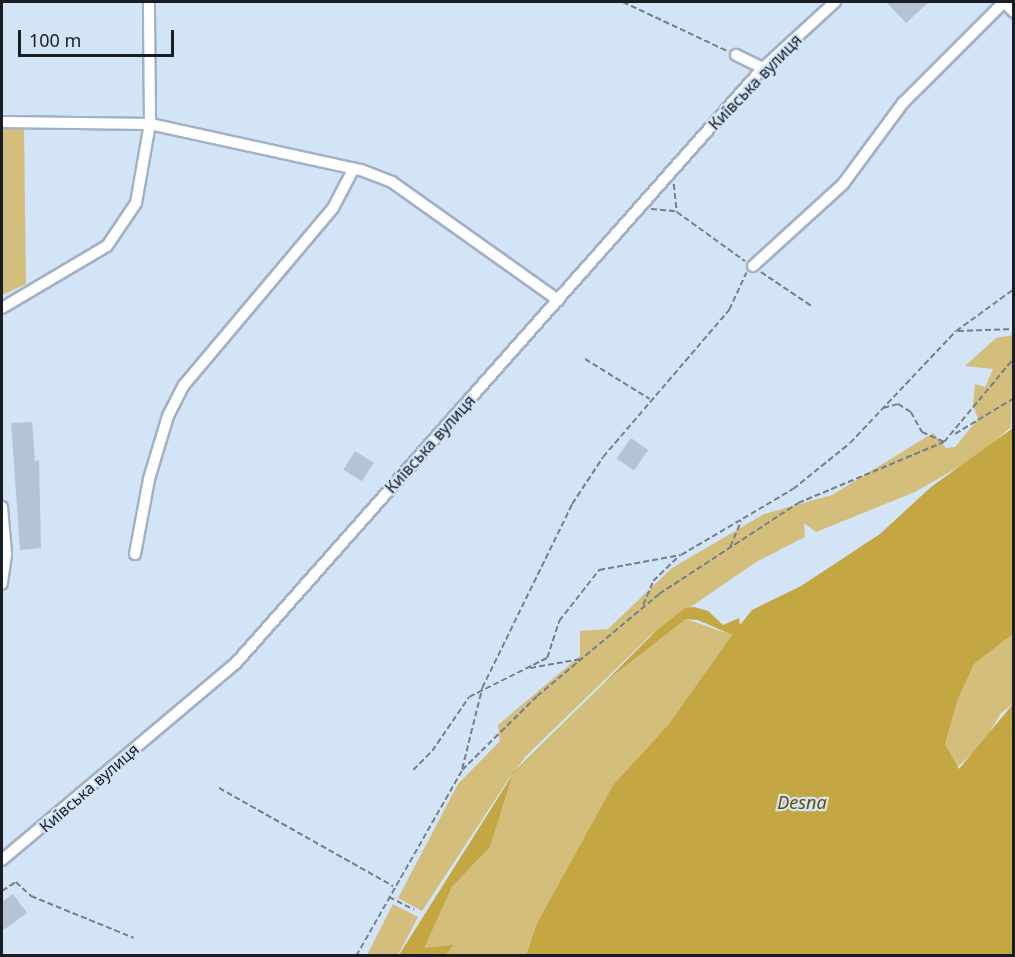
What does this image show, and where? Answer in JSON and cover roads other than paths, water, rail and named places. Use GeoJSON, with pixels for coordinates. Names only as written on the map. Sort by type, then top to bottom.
{"type":"FeatureCollection","features":[{"type":"Feature","properties":{"kind":"street"},"geometry":{"type":"LineString","coordinates":[[2,308],[107,246],[136,203],[150,124],[149,2]]}},
{"type":"Feature","properties":{"kind":"street","name":"Київська вулиця"},"geometry":{"type":"LineString","coordinates":[[2,860],[236,663],[763,68],[835,2]]}},
{"type":"Feature","properties":{"kind":"street"},"geometry":{"type":"LineString","coordinates":[[749,264],[843,184],[903,103],[1004,2],[1014,12]]}},
{"type":"Feature","properties":{"kind":"street"},"geometry":{"type":"LineString","coordinates":[[736,55],[763,68]]}},
{"type":"Feature","properties":{"kind":"street"},"geometry":{"type":"LineString","coordinates":[[2,122],[150,124],[354,168],[392,182],[558,300]]}},
{"type":"Feature","properties":{"kind":"street"},"geometry":{"type":"LineString","coordinates":[[135,554],[149,479],[168,416],[184,385],[333,208],[354,168]]}},
{"type":"Feature","properties":{"kind":"street"},"geometry":{"type":"LineString","coordinates":[[2,507],[6,554],[2,584]]}},
{"type":"Feature","properties":{"kind":"water","name":"Desna"},"geometry":{"type":"Polygon","coordinates":[[[1013,428],[1013,634],[974,664],[958,699],[945,744],[959,769],[1013,704],[1013,955],[526,955],[537,923],[613,785],[668,725],[732,635],[698,620],[686,619],[604,683],[656,631],[685,608],[694,607],[708,611],[723,625],[739,618],[740,625],[752,610],[801,586],[880,534],[931,487],[1013,428]]]}},
{"type":"Feature","properties":{"kind":"water"},"geometry":{"type":"Polygon","coordinates":[[[604,683],[513,774],[513,773],[604,683]]]}},
{"type":"Feature","properties":{"kind":"water"},"geometry":{"type":"Polygon","coordinates":[[[512,775],[490,847],[452,887],[424,948],[453,945],[446,955],[399,955],[512,775]]]}}]}
